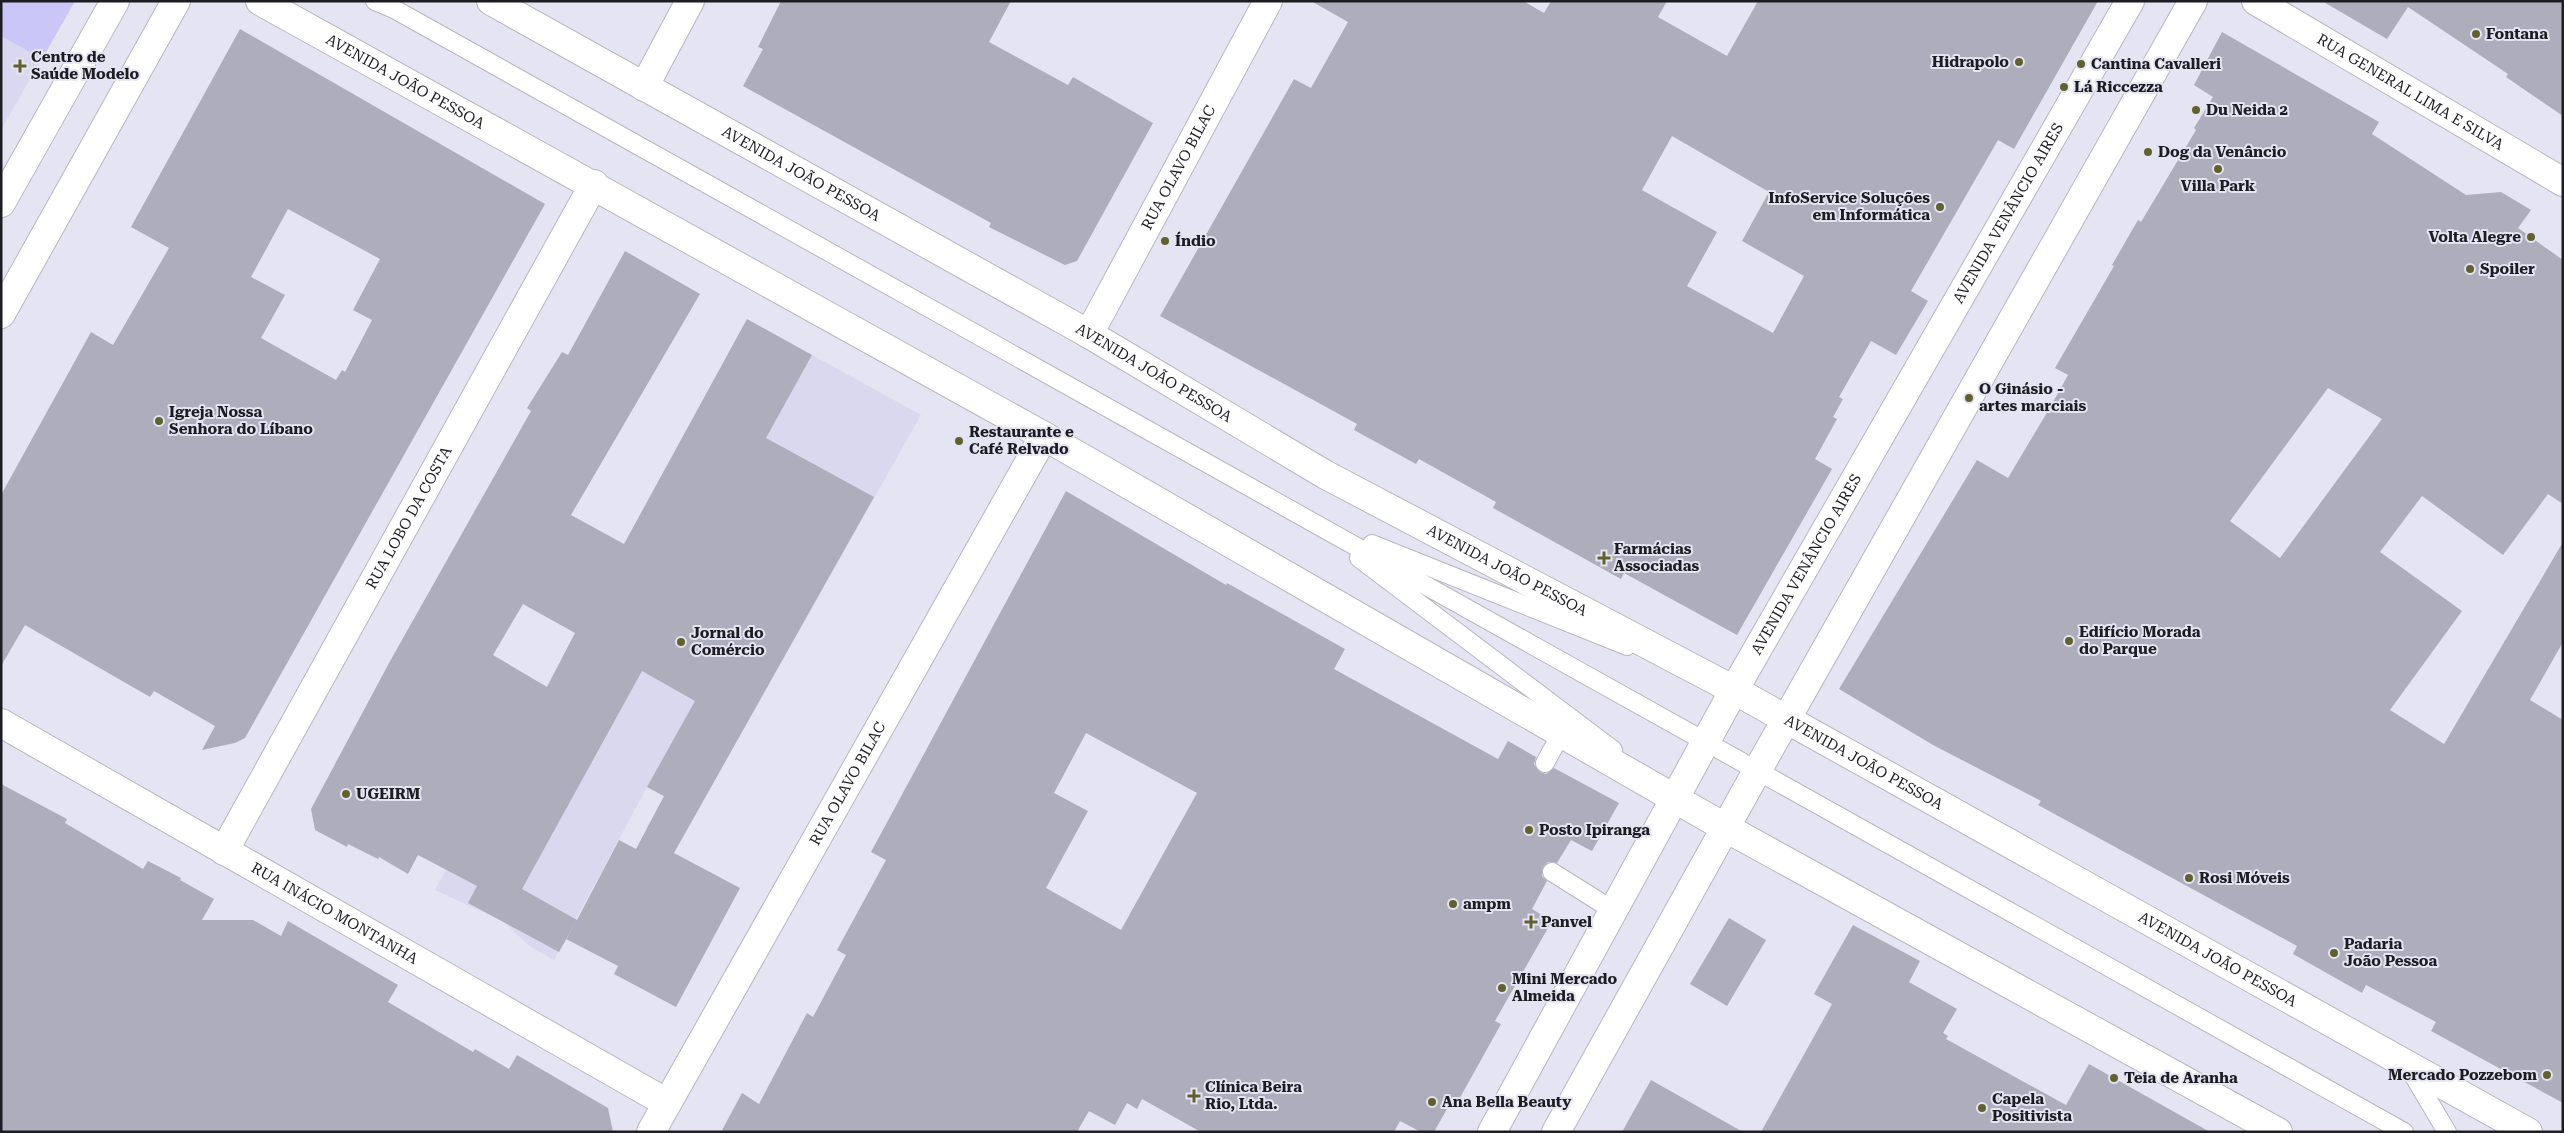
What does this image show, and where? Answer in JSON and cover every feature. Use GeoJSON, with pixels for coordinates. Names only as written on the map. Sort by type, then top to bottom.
{"type":"FeatureCollection","features":[{"type":"Feature","properties":{"kind":"main road"},"geometry":{"type":"LineString","coordinates":[[1,203],[115,1]]}},
{"type":"Feature","properties":{"kind":"main road"},"geometry":{"type":"LineString","coordinates":[[1,314],[10,277],[176,1]]}},
{"type":"Feature","properties":{"kind":"main road","name":"AVENIDA JOÃO PESSOA"},"geometry":{"type":"LineString","coordinates":[[260,1],[594,184],[1044,436],[1562,732],[1726,828],[2270,1130]]}},
{"type":"Feature","properties":{"kind":"main road","name":"AVENIDA JOÃO PESSOA"},"geometry":{"type":"LineString","coordinates":[[491,1],[1089,334],[1326,475],[1734,690],[2528,1132]]}},
{"type":"Feature","properties":{"kind":"main road"},"geometry":{"type":"LineString","coordinates":[[644,86],[690,1]]}},
{"type":"Feature","properties":{"kind":"main road","name":"RUA OLAVO BILAC"},"geometry":{"type":"LineString","coordinates":[[1089,334],[1268,1]]}},
{"type":"Feature","properties":{"kind":"main road","name":"AVENIDA VENÂNCIO AIRES"},"geometry":{"type":"LineString","coordinates":[[1492,1132],[1734,690],[2130,1]]}},
{"type":"Feature","properties":{"kind":"main road"},"geometry":{"type":"LineString","coordinates":[[1556,1132],[1757,771],[2194,1]]}},
{"type":"Feature","properties":{"kind":"main road","name":"RUA GENERAL LIMA E SILVA"},"geometry":{"type":"LineString","coordinates":[[2256,1],[2563,182]]}},
{"type":"Feature","properties":{"kind":"main road","name":"RUA LOBO DA COSTA"},"geometry":{"type":"LineString","coordinates":[[224,851],[594,184]]}},
{"type":"Feature","properties":{"kind":"main road","name":"RUA OLAVO BILAC"},"geometry":{"type":"LineString","coordinates":[[651,1132],[1044,436]]}},
{"type":"Feature","properties":{"kind":"main road","name":"RUA INÁCIO MONTANHA"},"geometry":{"type":"LineString","coordinates":[[1,723],[667,1103]]}},
{"type":"Feature","properties":{"kind":"lane"},"geometry":{"type":"LineString","coordinates":[[359,1],[389,5]]}},
{"type":"Feature","properties":{"kind":"lane"},"geometry":{"type":"LineString","coordinates":[[375,1],[389,5],[2404,1132]]}},
{"type":"Feature","properties":{"kind":"lane"},"geometry":{"type":"LineString","coordinates":[[1305,516],[1734,690]]}},
{"type":"Feature","properties":{"kind":"lane"},"geometry":{"type":"LineString","coordinates":[[1305,516],[1676,798]]}},
{"type":"Feature","properties":{"kind":"lane"},"geometry":{"type":"LineString","coordinates":[[1545,762],[1562,732]]}},
{"type":"Feature","properties":{"kind":"lane"},"geometry":{"type":"LineString","coordinates":[[1552,872],[1614,911]]}},
{"type":"Feature","properties":{"kind":"lane"},"geometry":{"type":"LineString","coordinates":[[2407,1064],[2447,1132]]}},
{"type":"Feature","properties":{"kind":"shaded area","name":"Centro de Saúde Modelo"},"geometry":{"type":"Polygon","coordinates":[[[1,1],[75,1],[1,130],[1,1]]]}},
{"type":"Feature","properties":{"kind":"shaded area"},"geometry":{"type":"Polygon","coordinates":[[[1,1],[75,1],[42,59],[1,36],[1,1]]]}},
{"type":"Feature","properties":{"kind":"shaded area","name":"Jornal do Comércio"},"geometry":{"type":"Polygon","coordinates":[[[747,319],[921,415],[696,814],[647,787],[554,960],[529,946],[504,922],[435,890],[747,319]]]}},
{"type":"Feature","properties":{"kind":"building"},"geometry":{"type":"Polygon","coordinates":[[[781,1],[1011,1],[989,42],[1068,85],[1073,77],[1153,123],[1077,261],[1065,265],[989,227],[991,223],[743,86],[763,49],[758,47],[781,1]]]}},
{"type":"Feature","properties":{"kind":"building"},"geometry":{"type":"Polygon","coordinates":[[[1311,1],[1523,1],[1544,13],[1551,1],[1667,1],[1658,17],[1727,56],[1758,1],[2098,1],[2014,149],[1998,140],[1911,291],[1928,301],[1896,355],[1871,341],[1839,397],[1843,399],[1833,417],[1837,419],[1815,459],[1832,469],[1737,635],[1624,573],[1621,579],[1493,508],[1496,502],[1419,459],[1416,464],[1354,430],[1357,424],[1160,316],[1294,79],[1311,88],[1348,22],[1311,1]],[[1672,136],[1642,190],[1717,232],[1687,286],[1773,333],[1804,276],[1742,241],[1769,192],[1672,136]]]}},
{"type":"Feature","properties":{"kind":"building"},"geometry":{"type":"Polygon","coordinates":[[[2322,1],[2563,1],[2563,116],[2506,77],[2508,74],[2408,7],[2387,39],[2322,1]]]}},
{"type":"Feature","properties":{"kind":"building"},"geometry":{"type":"Polygon","coordinates":[[[240,29],[545,204],[245,738],[235,743],[202,750],[215,726],[154,691],[150,697],[25,625],[1,666],[1,495],[91,332],[113,345],[169,248],[131,227],[240,29]],[[288,209],[251,277],[285,295],[261,338],[336,380],[342,370],[345,372],[372,320],[353,310],[380,259],[288,209]]]}},
{"type":"Feature","properties":{"kind":"building"},"geometry":{"type":"Polygon","coordinates":[[[2222,32],[2379,122],[2372,134],[2466,195],[2501,192],[2531,210],[2518,228],[2563,260],[2563,504],[2548,494],[2503,555],[2422,496],[2380,552],[2462,611],[2390,710],[2444,744],[2563,542],[2563,642],[2530,700],[2563,720],[2563,1103],[2431,1031],[2436,1022],[2366,985],[2362,993],[2293,954],[2297,946],[2038,805],[2041,801],[1933,745],[1839,689],[1977,460],[2008,478],[2052,404],[2068,375],[2055,368],[2114,266],[2112,265],[2138,220],[2141,222],[2196,130],[2194,128],[2213,97],[2194,85],[2222,32]],[[2328,388],[2230,521],[2280,558],[2382,419],[2328,388]]]}},
{"type":"Feature","properties":{"kind":"building"},"geometry":{"type":"Polygon","coordinates":[[[625,251],[700,294],[571,515],[624,544],[747,319],[812,355],[766,438],[874,497],[674,853],[740,888],[676,1007],[614,974],[618,966],[566,939],[559,952],[468,903],[477,886],[418,855],[408,874],[379,857],[378,859],[348,844],[347,847],[315,830],[311,809],[389,663],[531,411],[527,408],[562,352],[568,355],[625,251]],[[523,604],[493,655],[547,687],[575,633],[523,604]],[[642,671],[522,889],[577,920],[619,840],[636,849],[664,796],[647,787],[695,701],[642,671]]]}},
{"type":"Feature","properties":{"kind":"building"},"geometry":{"type":"Polygon","coordinates":[[[1066,491],[1226,585],[1227,583],[1345,649],[1334,669],[1498,759],[1508,741],[1536,757],[1534,764],[1540,772],[1546,774],[1554,768],[1619,803],[1592,851],[1571,840],[1557,863],[1548,862],[1543,867],[1542,876],[1547,881],[1532,909],[1552,921],[1495,1021],[1501,1024],[1457,1103],[1452,1100],[1434,1132],[1421,1132],[1400,1121],[1394,1132],[1201,1132],[1142,1099],[1137,1109],[1127,1103],[1115,1125],[1089,1111],[1077,1132],[721,1132],[742,1093],[759,1104],[807,1013],[813,1017],[846,955],[837,950],[886,860],[871,852],[1066,491]],[[1086,733],[1054,793],[1088,811],[1046,888],[1121,930],[1197,793],[1086,733]]]}},
{"type":"Feature","properties":{"kind":"building"},"geometry":{"type":"Polygon","coordinates":[[[1,784],[67,819],[65,823],[143,869],[148,861],[181,878],[180,880],[214,899],[202,920],[253,920],[281,936],[288,921],[398,985],[388,1002],[473,1052],[475,1049],[509,1069],[517,1055],[608,1108],[613,1132],[1,1132],[1,784]]]}},
{"type":"Feature","properties":{"kind":"building"},"geometry":{"type":"Polygon","coordinates":[[[1729,918],[1766,940],[1727,1006],[1690,984],[1729,918]]]}},
{"type":"Feature","properties":{"kind":"building"},"geometry":{"type":"Polygon","coordinates":[[[1853,925],[1920,961],[1909,982],[1957,1009],[1943,1033],[1948,1036],[1946,1039],[2066,1105],[2089,1064],[2210,1132],[1761,1132],[1832,1004],[1814,994],[1853,925]]]}},
{"type":"Feature","properties":{"kind":"building"},"geometry":{"type":"Polygon","coordinates":[[[1651,1080],[1743,1132],[1622,1132],[1651,1080]]]}},
{"type":"Feature","properties":{"kind":"place","name":"Fontana"},"geometry":{"type":"Point","coordinates":[2476,34]}},
{"type":"Feature","properties":{"kind":"place","name":"Hidrapolo"},"geometry":{"type":"Point","coordinates":[2019,62]}},
{"type":"Feature","properties":{"kind":"place","name":"Cantina Cavalleri"},"geometry":{"type":"Point","coordinates":[2081,64]}},
{"type":"Feature","properties":{"kind":"place","name":"Centro de Saúde Modelo"},"geometry":{"type":"Point","coordinates":[20,66]}},
{"type":"Feature","properties":{"kind":"place","name":"Lá Riccezza"},"geometry":{"type":"Point","coordinates":[2064,87]}},
{"type":"Feature","properties":{"kind":"place","name":"Du Neida 2"},"geometry":{"type":"Point","coordinates":[2196,110]}},
{"type":"Feature","properties":{"kind":"place","name":"Dog da Venâncio"},"geometry":{"type":"Point","coordinates":[2148,152]}},
{"type":"Feature","properties":{"kind":"place","name":"Villa Park"},"geometry":{"type":"Point","coordinates":[2218,169]}},
{"type":"Feature","properties":{"kind":"place","name":"InfoService Soluções em Informática"},"geometry":{"type":"Point","coordinates":[1940,207]}},
{"type":"Feature","properties":{"kind":"place","name":"Volta Alegre"},"geometry":{"type":"Point","coordinates":[2531,237]}},
{"type":"Feature","properties":{"kind":"place","name":"Índio"},"geometry":{"type":"Point","coordinates":[1165,241]}},
{"type":"Feature","properties":{"kind":"place","name":"Spoiler"},"geometry":{"type":"Point","coordinates":[2470,269]}},
{"type":"Feature","properties":{"kind":"place","name":"O Ginásio - artes marciais"},"geometry":{"type":"Point","coordinates":[1969,398]}},
{"type":"Feature","properties":{"kind":"place","name":"Igreja Nossa Senhora do Líbano"},"geometry":{"type":"Point","coordinates":[159,421]}},
{"type":"Feature","properties":{"kind":"place","name":"Restaurante e Café Relvado"},"geometry":{"type":"Point","coordinates":[959,441]}},
{"type":"Feature","properties":{"kind":"place","name":"Farmácias Associadas"},"geometry":{"type":"Point","coordinates":[1604,558]}},
{"type":"Feature","properties":{"kind":"place","name":"Edifício Morada do Parque"},"geometry":{"type":"Point","coordinates":[2069,641]}},
{"type":"Feature","properties":{"kind":"place","name":"Jornal do Comércio"},"geometry":{"type":"Point","coordinates":[681,642]}},
{"type":"Feature","properties":{"kind":"place","name":"UGEIRM"},"geometry":{"type":"Point","coordinates":[346,794]}},
{"type":"Feature","properties":{"kind":"place","name":"Posto Ipiranga"},"geometry":{"type":"Point","coordinates":[1529,830]}},
{"type":"Feature","properties":{"kind":"place","name":"Rosi Móveis"},"geometry":{"type":"Point","coordinates":[2189,878]}},
{"type":"Feature","properties":{"kind":"place","name":"ampm"},"geometry":{"type":"Point","coordinates":[1453,904]}},
{"type":"Feature","properties":{"kind":"place","name":"Panvel"},"geometry":{"type":"Point","coordinates":[1531,922]}},
{"type":"Feature","properties":{"kind":"place","name":"Padaria João Pessoa"},"geometry":{"type":"Point","coordinates":[2334,953]}},
{"type":"Feature","properties":{"kind":"place","name":"Mini Mercado Almeida"},"geometry":{"type":"Point","coordinates":[1502,988]}},
{"type":"Feature","properties":{"kind":"place","name":"Mercado Pozzebom"},"geometry":{"type":"Point","coordinates":[2547,1075]}},
{"type":"Feature","properties":{"kind":"place","name":"Teia de Aranha"},"geometry":{"type":"Point","coordinates":[2114,1078]}},
{"type":"Feature","properties":{"kind":"place","name":"Clínica Beira Rio, Ltda."},"geometry":{"type":"Point","coordinates":[1194,1096]}},
{"type":"Feature","properties":{"kind":"place","name":"Ana Bella Beauty"},"geometry":{"type":"Point","coordinates":[1432,1102]}},
{"type":"Feature","properties":{"kind":"place","name":"Capela Positivista"},"geometry":{"type":"Point","coordinates":[1982,1108]}}]}
